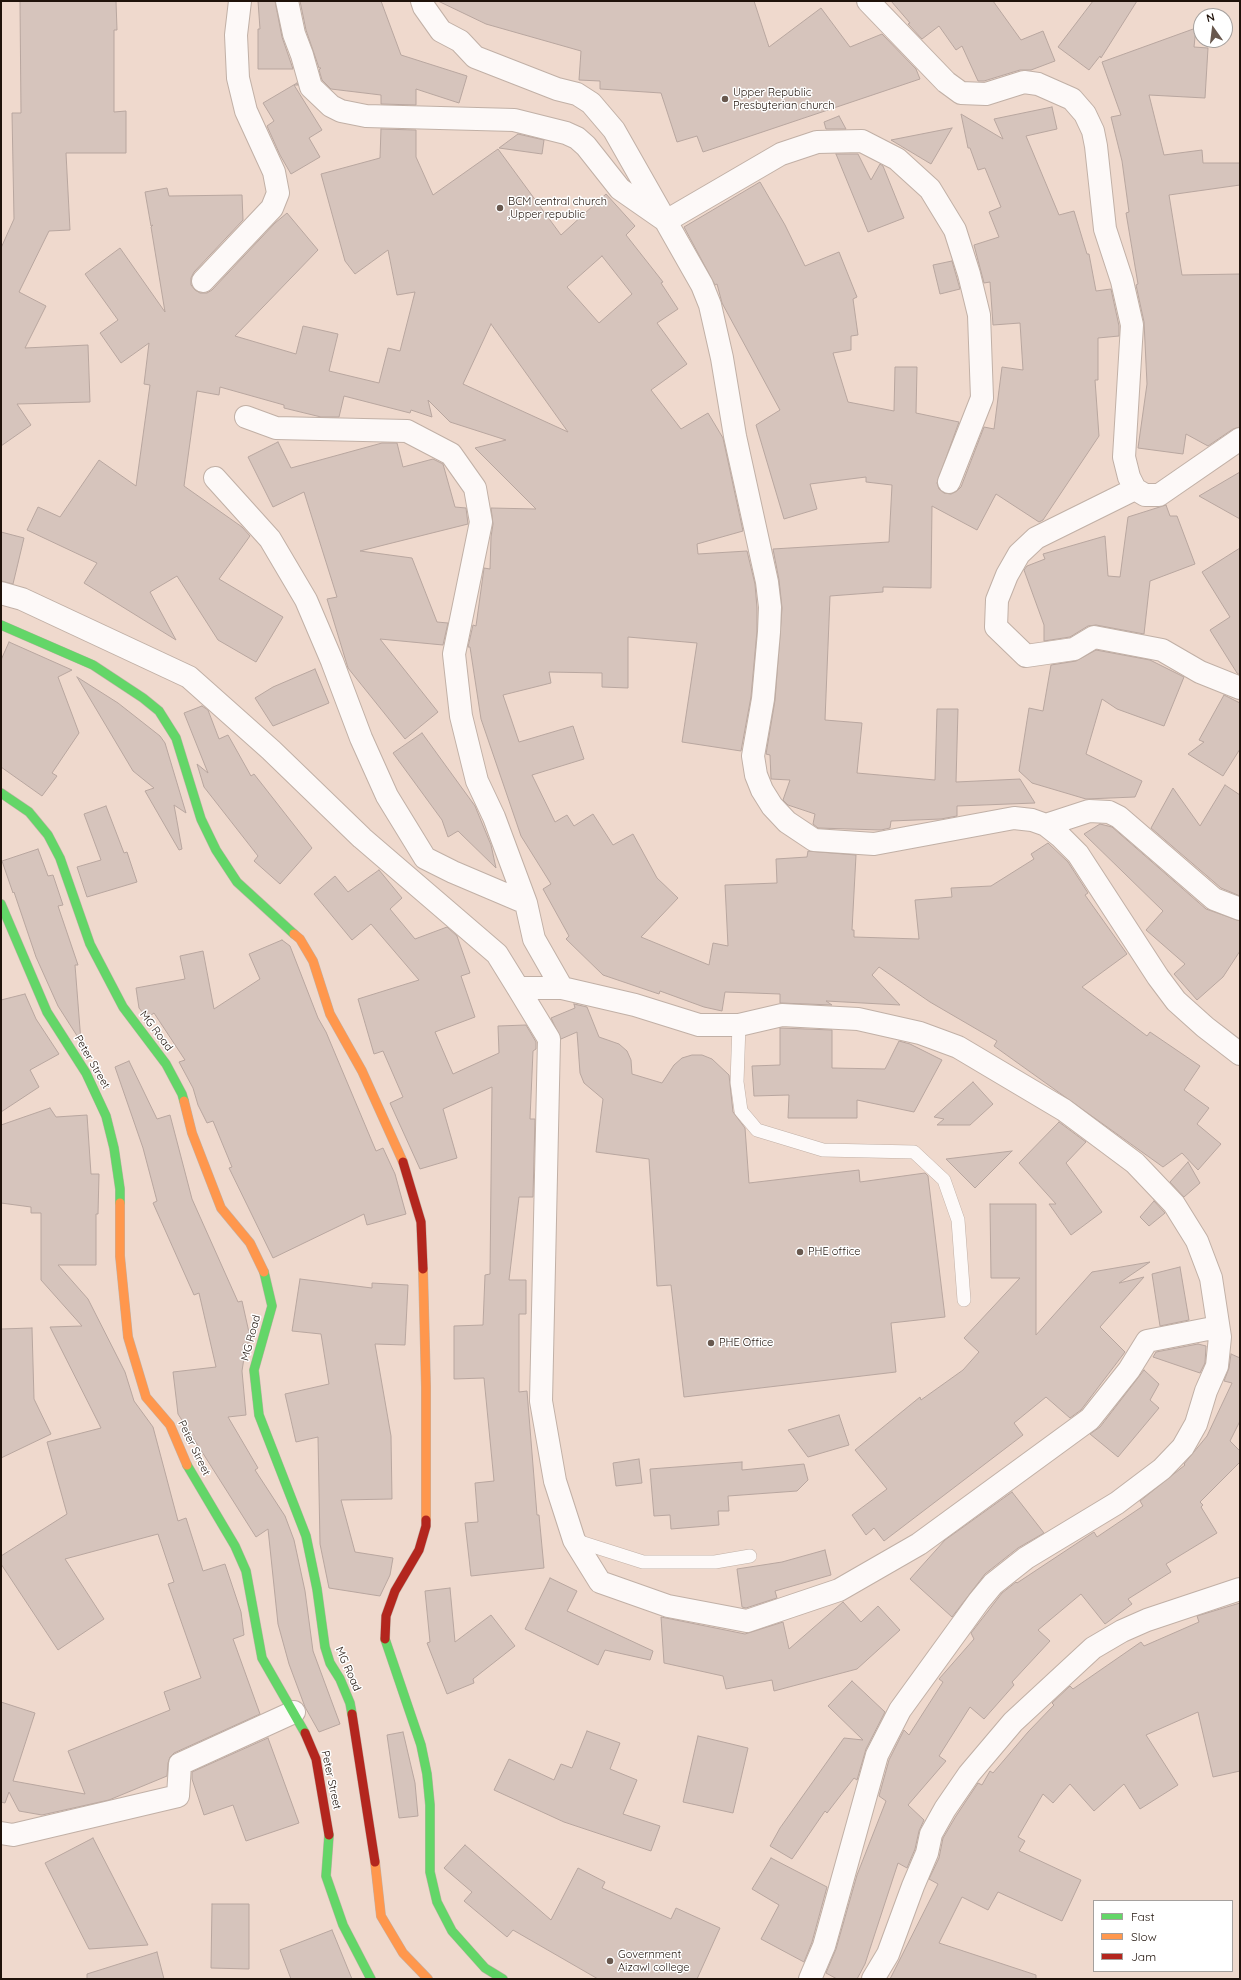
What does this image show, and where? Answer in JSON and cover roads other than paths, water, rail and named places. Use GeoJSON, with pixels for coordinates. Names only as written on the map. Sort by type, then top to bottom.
{"type":"FeatureCollection","features":[{"type":"Feature","properties":{"kind":"main road"},"geometry":{"type":"LineString","coordinates":[[1,625],[93,665],[160,711],[176,738],[201,819],[216,850],[237,882],[300,939],[313,961],[330,1014],[362,1071],[407,1170],[421,1222],[423,1256],[426,1387],[426,1526],[419,1550],[395,1591],[386,1616],[386,1639],[421,1745],[430,1805],[430,1872],[437,1902],[452,1931],[485,1968],[504,1979]]}},
{"type":"Feature","properties":{"kind":"main road","name":"MG Road"},"geometry":{"type":"LineString","coordinates":[[1,793],[29,812],[48,836],[60,858],[90,944],[123,1007],[166,1064],[182,1094],[192,1133],[220,1208],[250,1243],[263,1270],[269,1289],[272,1306],[254,1370],[259,1415],[306,1536],[317,1589],[325,1647],[330,1663],[340,1679],[350,1703],[373,1839],[381,1916],[403,1953],[428,1979]]}},
{"type":"Feature","properties":{"kind":"main road","name":"Peter Street"},"geometry":{"type":"LineString","coordinates":[[1,904],[23,959],[48,1012],[86,1073],[106,1116],[114,1148],[120,1189],[120,1256],[128,1336],[146,1397],[170,1425],[186,1464],[235,1546],[246,1572],[252,1596],[258,1643],[262,1658],[308,1738],[316,1759],[330,1840],[326,1876],[343,1925],[370,1979]]}},
{"type":"Feature","properties":{"kind":"street"},"geometry":{"type":"LineString","coordinates":[[203,281],[272,208],[278,193],[274,172],[246,111],[238,78],[236,35],[240,1]]}},
{"type":"Feature","properties":{"kind":"street"},"geometry":{"type":"LineString","coordinates":[[287,1],[294,34],[302,55],[311,87],[331,106],[341,111],[366,116],[514,120],[566,133],[576,138],[586,146],[620,189],[666,221]]}},
{"type":"Feature","properties":{"kind":"street"},"geometry":{"type":"LineString","coordinates":[[422,1],[424,7],[441,31],[460,41],[475,57],[557,89],[577,94],[591,103],[614,130],[666,221],[679,248],[702,285],[710,305],[722,358],[736,436],[767,582],[770,607],[769,632],[763,699],[753,756],[756,775],[762,790],[772,806],[787,822],[814,840],[874,844],[1014,818],[1032,820],[1046,825],[1060,836],[1078,854],[1158,977],[1176,1001],[1205,1028],[1240,1054]]}},
{"type":"Feature","properties":{"kind":"street"},"geometry":{"type":"LineString","coordinates":[[868,1],[946,82],[961,93],[986,94],[1024,82],[1038,84],[1072,99],[1085,114],[1093,131],[1096,146],[1105,229],[1122,281],[1132,325],[1124,457],[1129,478],[1135,489],[1145,495],[1159,495],[1240,439]]}},
{"type":"Feature","properties":{"kind":"street"},"geometry":{"type":"LineString","coordinates":[[666,221],[781,154],[817,142],[862,141],[897,159],[930,188],[955,230],[969,274],[979,316],[982,398],[949,482]]}},
{"type":"Feature","properties":{"kind":"street"},"geometry":{"type":"LineString","coordinates":[[246,418],[276,428],[407,431],[451,454],[475,488],[481,522],[454,654],[461,716],[477,782],[494,816],[526,903],[534,940],[562,988]]}},
{"type":"Feature","properties":{"kind":"street"},"geometry":{"type":"LineString","coordinates":[[215,478],[270,539],[306,600],[332,661],[361,738],[387,796],[424,858],[526,903]]}},
{"type":"Feature","properties":{"kind":"street"},"geometry":{"type":"LineString","coordinates":[[1135,489],[1036,538],[1019,554],[1007,575],[997,600],[996,627],[1026,656],[1074,649],[1094,637],[1162,650],[1200,672],[1240,688]]}},
{"type":"Feature","properties":{"kind":"street"},"geometry":{"type":"LineString","coordinates":[[1,593],[22,599],[189,676],[271,750],[362,838],[497,954],[518,988],[548,1039],[541,1401],[555,1481],[574,1540],[600,1582],[668,1606],[747,1621],[840,1590],[919,1544],[1090,1419],[1129,1370],[1147,1341],[1218,1327]]}},
{"type":"Feature","properties":{"kind":"street"},"geometry":{"type":"LineString","coordinates":[[1046,825],[1089,811],[1109,812],[1119,818],[1214,899],[1240,909]]}},
{"type":"Feature","properties":{"kind":"street"},"geometry":{"type":"LineString","coordinates":[[518,988],[562,988],[635,1005],[699,1025],[739,1025],[782,1015],[858,1019],[920,1033],[958,1047],[1064,1110],[1135,1163],[1174,1204],[1197,1241],[1211,1278],[1220,1337],[1217,1366],[1206,1390],[1196,1424],[1183,1447],[1162,1468],[1117,1503],[1026,1558],[993,1584],[900,1710],[877,1755],[824,1946],[810,1979]]}},
{"type":"Feature","properties":{"kind":"street"},"geometry":{"type":"LineString","coordinates":[[873,1979],[888,1954],[927,1852],[931,1834],[945,1810],[970,1774],[1013,1722],[1093,1648],[1147,1620],[1240,1589]]}},
{"type":"Feature","properties":{"kind":"street"},"geometry":{"type":"LineString","coordinates":[[1,1833],[13,1835],[178,1796],[180,1764],[294,1712]]}},
{"type":"Feature","properties":{"kind":"lane"},"geometry":{"type":"LineString","coordinates":[[739,1025],[737,1082],[741,1111],[757,1130],[823,1150],[914,1152],[944,1180],[958,1220],[964,1300]]}},
{"type":"Feature","properties":{"kind":"lane"},"geometry":{"type":"LineString","coordinates":[[574,1540],[643,1562],[716,1562],[750,1556]]}},
{"type":"Feature","properties":{"kind":"place","name":"Upper Republic Presbyterian church"},"geometry":{"type":"Point","coordinates":[725,99]}},
{"type":"Feature","properties":{"kind":"place","name":"BCM central church ,Upper republic"},"geometry":{"type":"Point","coordinates":[500,208]}},
{"type":"Feature","properties":{"kind":"place","name":"PHE office"},"geometry":{"type":"Point","coordinates":[800,1252]}},
{"type":"Feature","properties":{"kind":"place","name":"PHE Office"},"geometry":{"type":"Point","coordinates":[711,1343]}},
{"type":"Feature","properties":{"kind":"place","name":"Government Aizawl college"},"geometry":{"type":"Point","coordinates":[610,1961]}}]}
